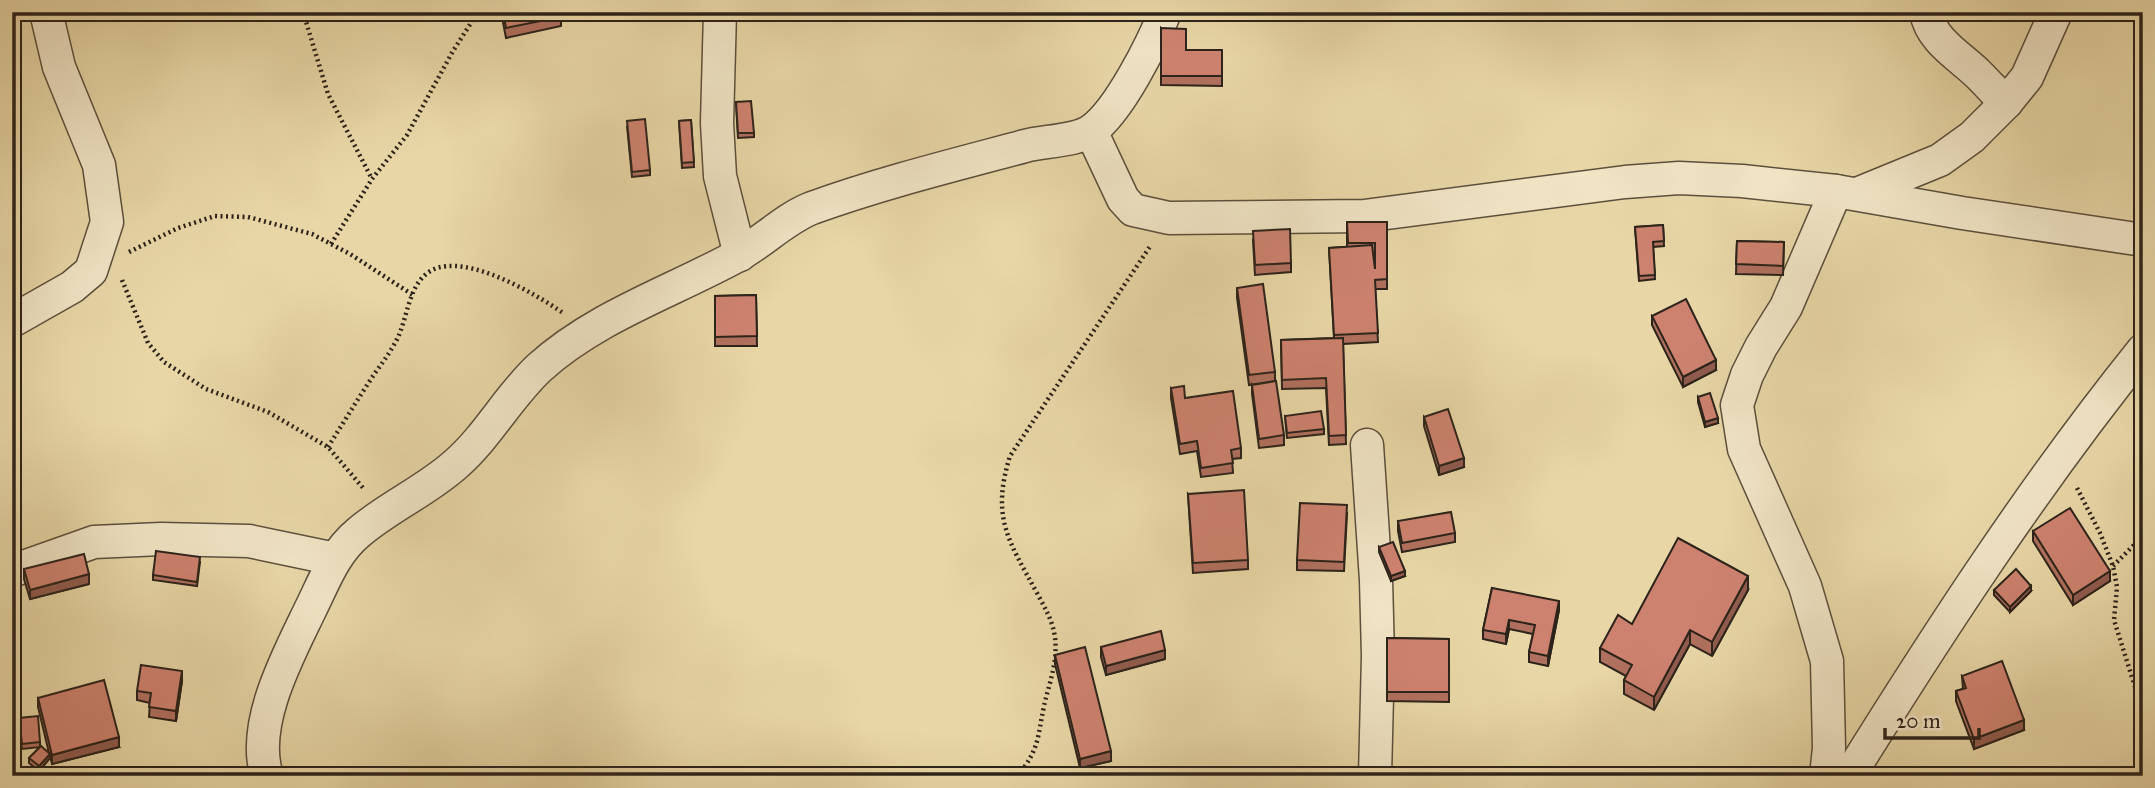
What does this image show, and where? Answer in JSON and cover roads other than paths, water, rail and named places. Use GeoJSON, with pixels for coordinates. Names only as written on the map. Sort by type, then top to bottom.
{"type":"FeatureCollection","features":[{"type":"Feature","properties":{"kind":"street"},"geometry":{"type":"LineString","coordinates":[[12,321],[72,288],[103,265],[107,222],[99,165],[60,67],[47,12]]}},
{"type":"Feature","properties":{"kind":"street"},"geometry":{"type":"LineString","coordinates":[[720,12],[720,176],[740,254]]}},
{"type":"Feature","properties":{"kind":"street"},"geometry":{"type":"LineString","coordinates":[[261,771],[267,716],[279,678],[335,559],[356,534],[458,463],[511,398],[540,368],[571,342],[740,254],[777,227],[808,210],[856,193],[1091,131],[1126,88],[1155,38],[1165,12]]}},
{"type":"Feature","properties":{"kind":"street"},"geometry":{"type":"LineString","coordinates":[[1926,12],[1927,23],[1946,47],[2006,103]]}},
{"type":"Feature","properties":{"kind":"street"},"geometry":{"type":"LineString","coordinates":[[1826,776],[1829,748],[1827,661],[1805,586],[1744,449],[1737,405],[1747,375],[1845,193],[1940,160],[1972,137],[2027,77],[2056,12]]}},
{"type":"Feature","properties":{"kind":"street"},"geometry":{"type":"LineString","coordinates":[[1091,131],[1123,199],[1133,210],[1169,218],[1364,216],[1625,182],[1679,178],[1742,181],[1845,193],[1962,214],[2143,240]]}},
{"type":"Feature","properties":{"kind":"street"},"geometry":{"type":"LineString","coordinates":[[1849,776],[1921,660],[2061,459],[2143,350]]}},
{"type":"Feature","properties":{"kind":"street"},"geometry":{"type":"LineString","coordinates":[[1367,445],[1378,656],[1375,776]]}},
{"type":"Feature","properties":{"kind":"street"},"geometry":{"type":"LineString","coordinates":[[12,571],[94,542],[161,538],[249,541],[335,559]]}}]}
